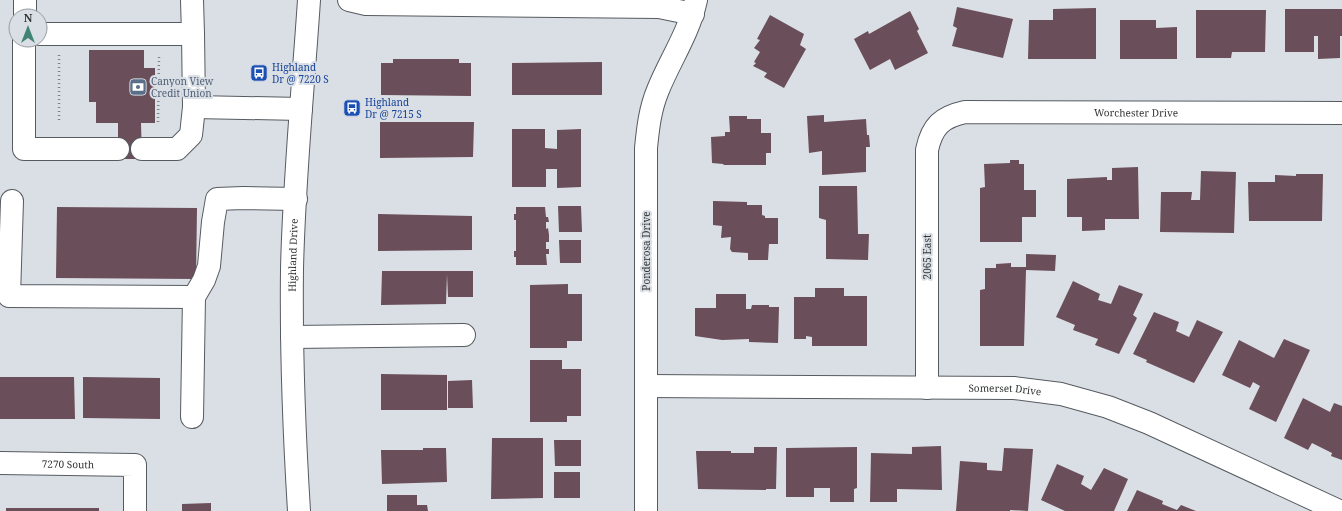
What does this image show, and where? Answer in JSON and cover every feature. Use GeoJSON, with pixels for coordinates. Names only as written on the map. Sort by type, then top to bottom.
{"type":"FeatureCollection","features":[{"type":"Feature","properties":{"kind":"street"},"geometry":{"type":"LineString","coordinates":[[142,150],[177,150],[191,135],[194,107],[192,0]]}},
{"type":"Feature","properties":{"kind":"street","name":"Highland Drive"},"geometry":{"type":"LineString","coordinates":[[300,511],[294,418],[292,268],[309,0]]}},
{"type":"Feature","properties":{"kind":"street"},"geometry":{"type":"LineString","coordinates":[[349,0],[366,4],[695,7]]}},
{"type":"Feature","properties":{"kind":"street","name":"Ponderosa Drive"},"geometry":{"type":"LineString","coordinates":[[646,511],[646,148],[649,118],[658,91],[684,37],[695,7]]}},
{"type":"Feature","properties":{"kind":"street"},"geometry":{"type":"LineString","coordinates":[[48,34],[193,34]]}},
{"type":"Feature","properties":{"kind":"street"},"geometry":{"type":"LineString","coordinates":[[24,48],[24,149],[118,150]]}},
{"type":"Feature","properties":{"kind":"street"},"geometry":{"type":"LineString","coordinates":[[194,107],[301,109]]}},
{"type":"Feature","properties":{"kind":"street","name":"Worchester Drive"},"geometry":{"type":"LineString","coordinates":[[935,127],[947,118],[965,112],[1342,114]]}},
{"type":"Feature","properties":{"kind":"street","name":"2065 East"},"geometry":{"type":"LineString","coordinates":[[927,388],[927,163],[930,138],[935,127]]}},
{"type":"Feature","properties":{"kind":"street"},"geometry":{"type":"LineString","coordinates":[[192,417],[194,297],[204,280],[209,266],[217,199],[296,199]]}},
{"type":"Feature","properties":{"kind":"street"},"geometry":{"type":"LineString","coordinates":[[12,201],[9,296],[194,297]]}},
{"type":"Feature","properties":{"kind":"street"},"geometry":{"type":"LineString","coordinates":[[292,337],[464,335]]}},
{"type":"Feature","properties":{"kind":"street","name":"Somerset Drive"},"geometry":{"type":"LineString","coordinates":[[646,386],[1014,388],[1061,394],[1108,407],[1149,423],[1339,511]]}},
{"type":"Feature","properties":{"kind":"street","name":"7270 South"},"geometry":{"type":"LineString","coordinates":[[0,464],[136,465],[136,511]]}},
{"type":"Feature","properties":{"kind":"path"},"geometry":{"type":"LineString","coordinates":[[59,49],[59,123]]}},
{"type":"Feature","properties":{"kind":"path"},"geometry":{"type":"LineString","coordinates":[[158,122],[159,56]]}},
{"type":"Feature","properties":{"kind":"building"},"geometry":{"type":"Polygon","coordinates":[[[957,7],[1013,19],[1003,58],[952,46],[957,28],[953,26],[957,7]]]}},
{"type":"Feature","properties":{"kind":"building"},"geometry":{"type":"Polygon","coordinates":[[[1096,8],[1096,59],[1028,59],[1029,20],[1053,20],[1053,9],[1096,8]]]}},
{"type":"Feature","properties":{"kind":"building"},"geometry":{"type":"Polygon","coordinates":[[[1285,9],[1342,9],[1340,58],[1318,59],[1318,36],[1314,36],[1314,52],[1285,52],[1285,9]]]}},
{"type":"Feature","properties":{"kind":"building"},"geometry":{"type":"Polygon","coordinates":[[[1196,10],[1266,10],[1265,52],[1232,52],[1231,58],[1196,58],[1196,10]]]}},
{"type":"Feature","properties":{"kind":"building"},"geometry":{"type":"Polygon","coordinates":[[[910,11],[919,29],[917,31],[928,53],[895,70],[890,59],[870,70],[854,39],[868,31],[869,34],[910,11]]]}},
{"type":"Feature","properties":{"kind":"building"},"geometry":{"type":"Polygon","coordinates":[[[770,15],[804,34],[800,45],[806,49],[784,88],[764,77],[767,73],[753,66],[756,63],[754,62],[760,52],[754,48],[760,40],[757,39],[770,15]]]}},
{"type":"Feature","properties":{"kind":"building"},"geometry":{"type":"Polygon","coordinates":[[[1120,20],[1156,20],[1156,28],[1177,27],[1177,59],[1120,59],[1120,20]]]}},
{"type":"Feature","properties":{"kind":"building"},"geometry":{"type":"Polygon","coordinates":[[[89,50],[144,50],[144,68],[155,68],[155,123],[141,123],[142,159],[118,159],[118,123],[96,123],[96,102],[89,102],[89,50]]]}},
{"type":"Feature","properties":{"kind":"building"},"geometry":{"type":"Polygon","coordinates":[[[393,59],[459,59],[459,63],[471,63],[471,96],[381,95],[381,63],[393,63],[393,59]]]}},
{"type":"Feature","properties":{"kind":"building"},"geometry":{"type":"Polygon","coordinates":[[[602,62],[602,95],[512,95],[512,63],[602,62]]]}},
{"type":"Feature","properties":{"kind":"building"},"geometry":{"type":"Polygon","coordinates":[[[824,115],[824,122],[866,119],[867,135],[869,135],[870,147],[866,147],[866,172],[822,175],[822,151],[809,153],[807,116],[824,115]]]}},
{"type":"Feature","properties":{"kind":"building"},"geometry":{"type":"Polygon","coordinates":[[[729,116],[747,116],[747,119],[761,119],[761,133],[771,133],[771,153],[766,153],[766,165],[724,165],[712,163],[711,137],[725,136],[725,132],[730,132],[729,116]]]}},
{"type":"Feature","properties":{"kind":"building"},"geometry":{"type":"Polygon","coordinates":[[[380,122],[474,122],[473,157],[380,158],[380,122]]]}},
{"type":"Feature","properties":{"kind":"building"},"geometry":{"type":"Polygon","coordinates":[[[512,129],[545,129],[545,148],[557,149],[557,130],[581,129],[581,187],[557,188],[557,169],[546,169],[546,187],[512,187],[512,129]]]}},
{"type":"Feature","properties":{"kind":"building"},"geometry":{"type":"Polygon","coordinates":[[[1010,160],[1019,160],[1019,164],[1024,164],[1024,190],[1036,190],[1036,217],[1022,217],[1022,242],[980,242],[980,188],[985,187],[984,164],[1010,163],[1010,160]]]}},
{"type":"Feature","properties":{"kind":"building"},"geometry":{"type":"Polygon","coordinates":[[[1138,167],[1139,219],[1105,219],[1105,230],[1082,231],[1082,217],[1067,217],[1067,179],[1107,177],[1107,180],[1112,180],[1112,168],[1138,167]]]}},
{"type":"Feature","properties":{"kind":"building"},"geometry":{"type":"Polygon","coordinates":[[[1201,171],[1236,172],[1234,233],[1160,232],[1161,192],[1192,192],[1191,200],[1200,200],[1201,171]]]}},
{"type":"Feature","properties":{"kind":"building"},"geometry":{"type":"Polygon","coordinates":[[[1296,174],[1323,174],[1322,221],[1249,221],[1248,182],[1275,182],[1275,175],[1296,176],[1296,174]]]}},
{"type":"Feature","properties":{"kind":"building"},"geometry":{"type":"Polygon","coordinates":[[[819,186],[857,186],[858,234],[869,234],[868,260],[826,259],[826,220],[819,218],[819,186]]]}},
{"type":"Feature","properties":{"kind":"building"},"geometry":{"type":"Polygon","coordinates":[[[713,201],[747,202],[747,205],[762,205],[762,215],[765,216],[765,218],[778,218],[778,244],[769,244],[768,260],[748,260],[748,253],[732,252],[730,249],[731,237],[721,238],[722,226],[713,225],[713,201]]]}},
{"type":"Feature","properties":{"kind":"building"},"geometry":{"type":"Polygon","coordinates":[[[558,206],[581,206],[582,232],[559,232],[558,206]]]}},
{"type":"Feature","properties":{"kind":"building"},"geometry":{"type":"Polygon","coordinates":[[[57,207],[197,208],[196,279],[56,278],[57,207]]]}},
{"type":"Feature","properties":{"kind":"building"},"geometry":{"type":"Polygon","coordinates":[[[516,207],[545,207],[546,217],[548,217],[549,222],[546,222],[546,229],[548,228],[549,235],[549,242],[546,242],[546,249],[549,249],[549,254],[546,254],[547,265],[516,265],[514,251],[516,251],[516,220],[514,220],[514,214],[516,214],[516,207]]]}},
{"type":"Feature","properties":{"kind":"building"},"geometry":{"type":"Polygon","coordinates":[[[378,214],[472,216],[472,250],[378,251],[378,214]]]}},
{"type":"Feature","properties":{"kind":"building"},"geometry":{"type":"Polygon","coordinates":[[[559,240],[581,240],[581,263],[560,263],[559,240]]]}},
{"type":"Feature","properties":{"kind":"building"},"geometry":{"type":"Polygon","coordinates":[[[1026,254],[1056,255],[1055,271],[1026,270],[1024,346],[980,346],[980,290],[985,289],[985,268],[996,268],[996,264],[1011,263],[1011,267],[1026,267],[1026,254]]]}},
{"type":"Feature","properties":{"kind":"building"},"geometry":{"type":"Polygon","coordinates":[[[382,271],[473,271],[473,297],[448,297],[447,274],[446,304],[381,305],[382,271]]]}},
{"type":"Feature","properties":{"kind":"building"},"geometry":{"type":"Polygon","coordinates":[[[1073,281],[1100,294],[1098,300],[1111,304],[1119,285],[1143,294],[1133,315],[1137,318],[1119,354],[1095,345],[1098,339],[1073,330],[1075,325],[1056,317],[1073,281]]]}},
{"type":"Feature","properties":{"kind":"building"},"geometry":{"type":"Polygon","coordinates":[[[568,284],[568,294],[582,294],[582,341],[567,341],[567,348],[530,348],[530,285],[568,284]]]}},
{"type":"Feature","properties":{"kind":"building"},"geometry":{"type":"Polygon","coordinates":[[[815,288],[844,288],[844,296],[867,296],[867,346],[812,346],[812,337],[806,336],[806,339],[794,339],[794,297],[815,297],[815,288]]]}},
{"type":"Feature","properties":{"kind":"building"},"geometry":{"type":"Polygon","coordinates":[[[716,294],[746,294],[746,309],[751,309],[752,305],[769,305],[769,307],[779,307],[778,343],[749,342],[749,339],[722,340],[695,336],[695,308],[716,308],[716,294]]]}},
{"type":"Feature","properties":{"kind":"building"},"geometry":{"type":"Polygon","coordinates":[[[1154,312],[1179,322],[1176,331],[1189,337],[1197,320],[1223,332],[1194,383],[1146,362],[1147,360],[1133,354],[1154,312]]]}},
{"type":"Feature","properties":{"kind":"building"},"geometry":{"type":"Polygon","coordinates":[[[1284,339],[1310,350],[1276,422],[1249,409],[1260,386],[1253,382],[1250,388],[1222,375],[1239,340],[1274,358],[1284,339]]]}},
{"type":"Feature","properties":{"kind":"building"},"geometry":{"type":"Polygon","coordinates":[[[530,360],[562,360],[562,369],[581,369],[581,416],[567,416],[567,422],[530,422],[530,360]]]}},
{"type":"Feature","properties":{"kind":"building"},"geometry":{"type":"Polygon","coordinates":[[[381,374],[447,375],[447,410],[381,410],[381,374]]]}},
{"type":"Feature","properties":{"kind":"building"},"geometry":{"type":"Polygon","coordinates":[[[0,377],[74,377],[75,419],[0,419],[0,377]]]}},
{"type":"Feature","properties":{"kind":"building"},"geometry":{"type":"Polygon","coordinates":[[[83,377],[160,378],[160,419],[83,418],[83,377]]]}},
{"type":"Feature","properties":{"kind":"building"},"geometry":{"type":"Polygon","coordinates":[[[472,380],[473,408],[448,408],[448,381],[472,380]]]}},
{"type":"Feature","properties":{"kind":"building"},"geometry":{"type":"Polygon","coordinates":[[[1303,398],[1330,412],[1334,403],[1342,406],[1342,460],[1331,456],[1332,453],[1312,443],[1308,450],[1284,438],[1303,398]]]}},
{"type":"Feature","properties":{"kind":"building"},"geometry":{"type":"Polygon","coordinates":[[[492,438],[543,438],[543,498],[491,499],[492,438]]]}},
{"type":"Feature","properties":{"kind":"building"},"geometry":{"type":"Polygon","coordinates":[[[554,440],[581,440],[581,466],[555,466],[554,440]]]}},
{"type":"Feature","properties":{"kind":"building"},"geometry":{"type":"Polygon","coordinates":[[[941,446],[942,490],[897,489],[897,502],[870,502],[871,453],[912,454],[912,447],[941,446]]]}},
{"type":"Feature","properties":{"kind":"building"},"geometry":{"type":"Polygon","coordinates":[[[754,447],[777,447],[776,489],[698,489],[696,451],[731,451],[731,453],[754,453],[754,447]]]}},
{"type":"Feature","properties":{"kind":"building"},"geometry":{"type":"Polygon","coordinates":[[[857,447],[857,488],[854,489],[854,502],[830,502],[830,488],[814,488],[814,497],[786,497],[786,448],[857,447]]]}},
{"type":"Feature","properties":{"kind":"building"},"geometry":{"type":"Polygon","coordinates":[[[423,448],[446,448],[447,482],[382,484],[381,450],[423,450],[423,448]]]}},
{"type":"Feature","properties":{"kind":"building"},"geometry":{"type":"Polygon","coordinates":[[[1004,448],[1033,449],[1028,511],[956,511],[960,461],[987,463],[987,470],[1002,471],[1004,448]]]}},
{"type":"Feature","properties":{"kind":"building"},"geometry":{"type":"Polygon","coordinates":[[[1057,464],[1084,476],[1081,484],[1091,490],[1104,468],[1128,479],[1114,511],[1065,511],[1041,500],[1057,464]]]}},
{"type":"Feature","properties":{"kind":"building"},"geometry":{"type":"Polygon","coordinates":[[[554,472],[580,472],[580,498],[554,498],[554,472]]]}},
{"type":"Feature","properties":{"kind":"building"},"geometry":{"type":"Polygon","coordinates":[[[1137,490],[1163,501],[1162,504],[1177,510],[1181,505],[1196,511],[1127,511],[1137,490]]]}},
{"type":"Feature","properties":{"kind":"building"},"geometry":{"type":"Polygon","coordinates":[[[387,495],[417,495],[417,505],[427,505],[428,511],[387,511],[387,495]]]}},
{"type":"Feature","properties":{"kind":"building"},"geometry":{"type":"Polygon","coordinates":[[[211,503],[211,511],[182,511],[182,504],[211,503]]]}},
{"type":"Feature","properties":{"kind":"building"},"geometry":{"type":"Polygon","coordinates":[[[6,508],[99,508],[99,511],[6,511],[6,508]]]}},
{"type":"Feature","properties":{"kind":"place","name":"Highland Dr @ 7220 S"},"geometry":{"type":"Point","coordinates":[259,73]}},
{"type":"Feature","properties":{"kind":"place","name":"Canyon View Credit Union"},"geometry":{"type":"Point","coordinates":[138,87]}},
{"type":"Feature","properties":{"kind":"place","name":"Highland Dr @ 7215 S"},"geometry":{"type":"Point","coordinates":[352,108]}}]}
